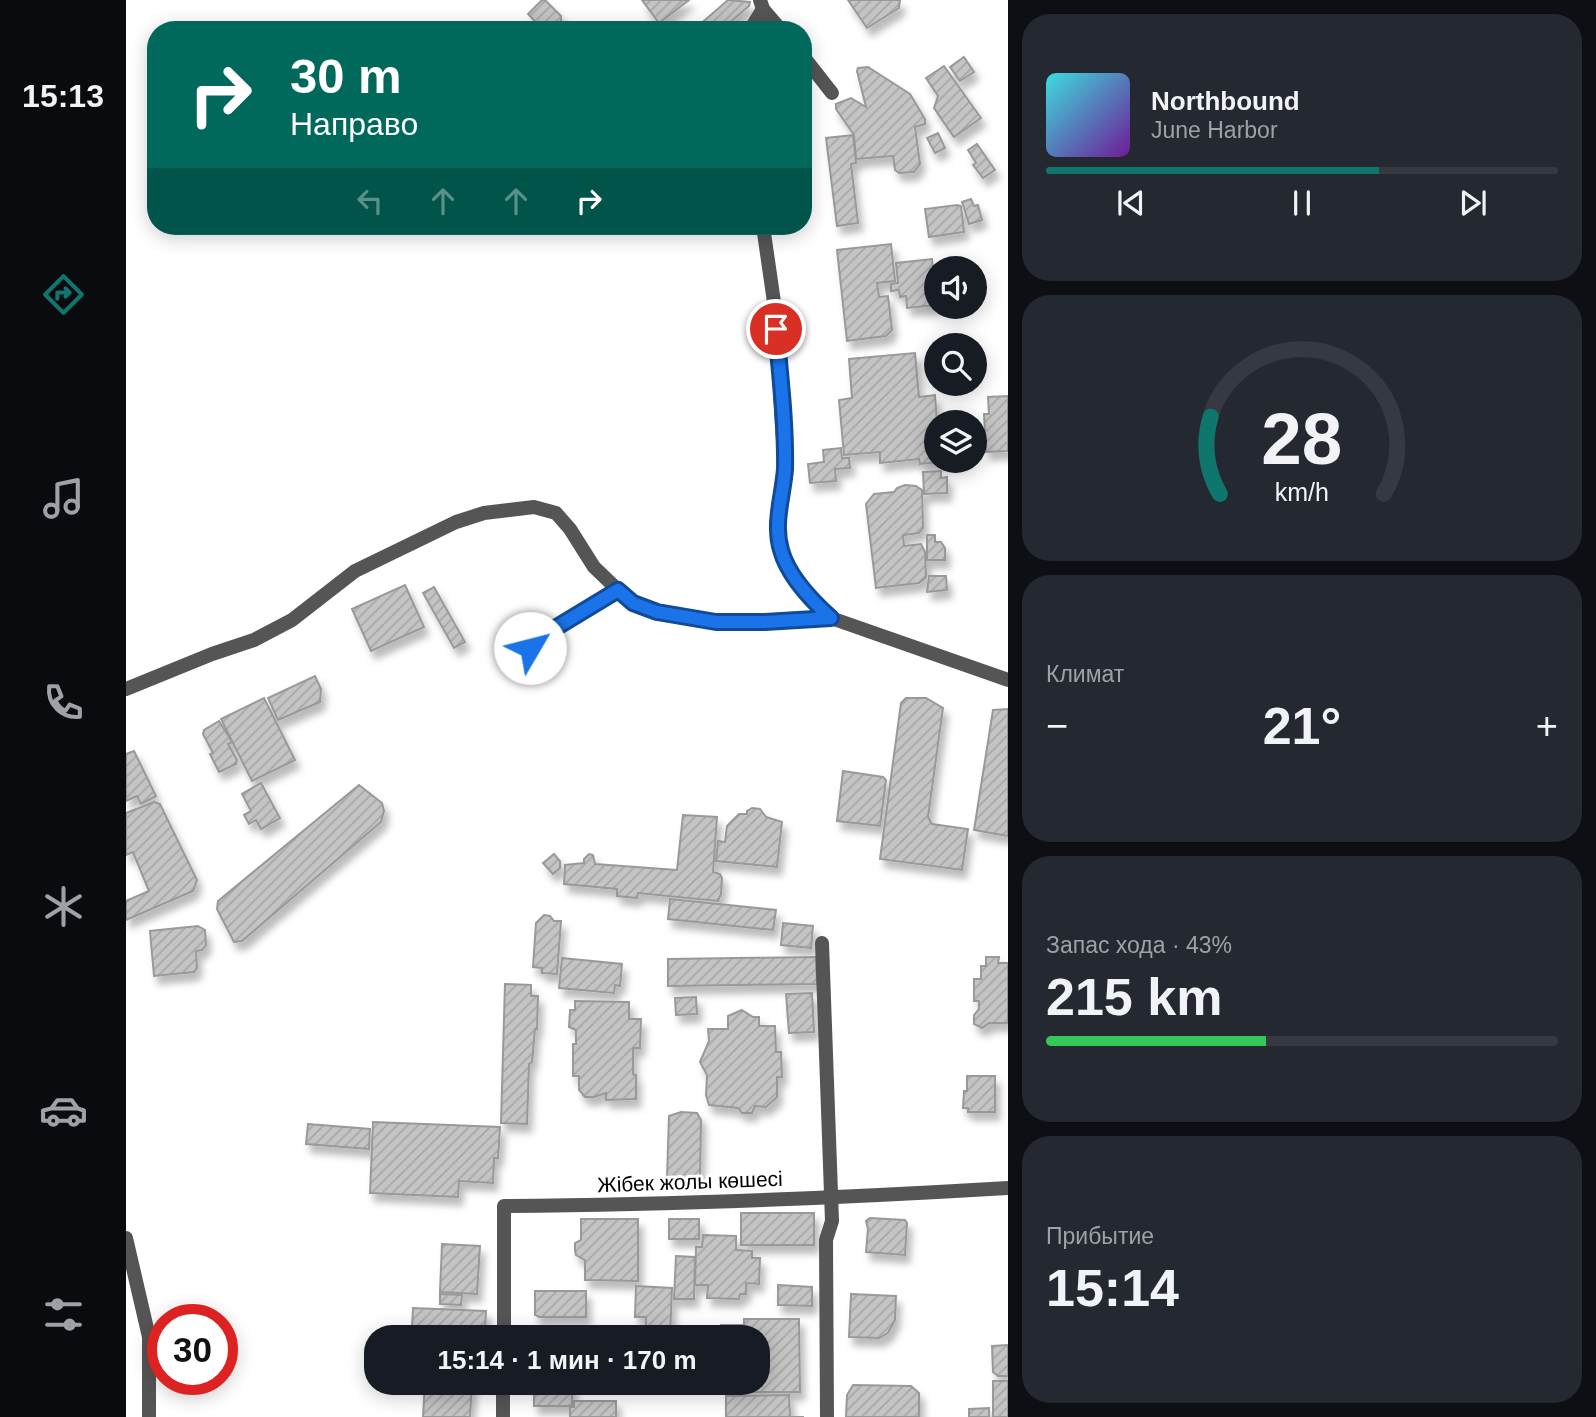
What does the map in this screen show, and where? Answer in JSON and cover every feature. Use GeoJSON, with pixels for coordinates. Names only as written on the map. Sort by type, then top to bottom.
{"type":"FeatureCollection","features":[{"type":"Feature","properties":{"kind":"street"},"geometry":{"type":"LineString","coordinates":[[754,21],[761,4],[774,21]]}},
{"type":"Feature","properties":{"kind":"street"},"geometry":{"type":"LineString","coordinates":[[812,67],[832,93]]}},
{"type":"Feature","properties":{"kind":"street"},"geometry":{"type":"LineString","coordinates":[[764,235],[775,309],[785,468],[778,523],[780,547],[787,567],[815,604],[831,618],[1008,680]]}},
{"type":"Feature","properties":{"kind":"street"},"geometry":{"type":"LineString","coordinates":[[126,689],[254,640],[292,620],[355,571],[456,522],[484,513],[534,507],[556,513],[570,529],[594,567],[633,603],[657,612],[716,622],[831,618]]}},
{"type":"Feature","properties":{"kind":"street"},"geometry":{"type":"LineString","coordinates":[[530,648],[552,630],[618,590]]}},
{"type":"Feature","properties":{"kind":"street"},"geometry":{"type":"LineString","coordinates":[[822,943],[832,1221],[826,1240],[827,1417]]}},
{"type":"Feature","properties":{"kind":"street","name":"Жібек жолы көшесі"},"geometry":{"type":"LineString","coordinates":[[504,1325],[504,1206],[636,1205],[1008,1188]]}},
{"type":"Feature","properties":{"kind":"street"},"geometry":{"type":"LineString","coordinates":[[126,1238],[149,1337],[149,1417]]}},
{"type":"Feature","properties":{"kind":"street"},"geometry":{"type":"LineString","coordinates":[[503,1395],[503,1417]]}},
{"type":"Feature","properties":{"kind":"building"},"geometry":{"type":"Polygon","coordinates":[[[545,0],[561,16],[561,21],[535,21],[528,14],[545,0]]]}},
{"type":"Feature","properties":{"kind":"building"},"geometry":{"type":"Polygon","coordinates":[[[642,0],[689,0],[662,21],[658,21],[642,0]]]}},
{"type":"Feature","properties":{"kind":"building"},"geometry":{"type":"Polygon","coordinates":[[[728,0],[750,2],[732,21],[704,21],[728,0]]]}},
{"type":"Feature","properties":{"kind":"building"},"geometry":{"type":"Polygon","coordinates":[[[848,0],[900,0],[899,8],[867,28],[848,0]]]}},
{"type":"Feature","properties":{"kind":"building"},"geometry":{"type":"Polygon","coordinates":[[[964,57],[974,72],[960,81],[950,67],[964,57]]]}},
{"type":"Feature","properties":{"kind":"building"},"geometry":{"type":"Polygon","coordinates":[[[944,66],[981,118],[954,137],[934,108],[938,96],[926,78],[944,66]]]}},
{"type":"Feature","properties":{"kind":"building"},"geometry":{"type":"Polygon","coordinates":[[[868,67],[910,94],[925,119],[925,124],[915,127],[920,164],[914,172],[899,173],[895,170],[893,156],[856,159],[854,135],[836,109],[836,104],[851,98],[866,107],[857,71],[858,68],[868,67]]]}},
{"type":"Feature","properties":{"kind":"building"},"geometry":{"type":"Polygon","coordinates":[[[938,133],[945,148],[935,153],[927,138],[938,133]]]}},
{"type":"Feature","properties":{"kind":"building"},"geometry":{"type":"Polygon","coordinates":[[[853,135],[856,163],[851,164],[858,223],[837,226],[826,138],[853,135]]]}},
{"type":"Feature","properties":{"kind":"building"},"geometry":{"type":"Polygon","coordinates":[[[977,144],[995,170],[983,178],[973,165],[976,163],[968,150],[977,144]]]}},
{"type":"Feature","properties":{"kind":"building"},"geometry":{"type":"Polygon","coordinates":[[[971,199],[974,206],[978,205],[982,220],[969,224],[962,202],[971,199]]]}},
{"type":"Feature","properties":{"kind":"building"},"geometry":{"type":"Polygon","coordinates":[[[961,206],[964,232],[929,237],[925,209],[961,206]]]}},
{"type":"Feature","properties":{"kind":"building"},"geometry":{"type":"Polygon","coordinates":[[[891,244],[895,281],[877,283],[879,297],[888,296],[892,330],[886,336],[847,341],[837,250],[891,244]]]}},
{"type":"Feature","properties":{"kind":"building"},"geometry":{"type":"Polygon","coordinates":[[[924,260],[924,306],[907,308],[906,296],[900,297],[899,290],[891,291],[891,284],[898,283],[896,263],[924,260]]]}},
{"type":"Feature","properties":{"kind":"building"},"geometry":{"type":"Polygon","coordinates":[[[915,353],[919,397],[935,396],[936,410],[924,410],[924,464],[920,464],[919,459],[880,463],[880,452],[844,455],[839,400],[852,398],[849,359],[915,353]]]}},
{"type":"Feature","properties":{"kind":"building"},"geometry":{"type":"Polygon","coordinates":[[[1008,396],[1008,451],[987,452],[988,397],[1008,396]]]}},
{"type":"Feature","properties":{"kind":"building"},"geometry":{"type":"Polygon","coordinates":[[[841,448],[842,458],[849,458],[850,468],[835,469],[836,481],[810,483],[808,464],[824,462],[823,450],[841,448]]]}},
{"type":"Feature","properties":{"kind":"building"},"geometry":{"type":"Polygon","coordinates":[[[923,472],[941,473],[941,478],[947,477],[947,493],[924,494],[923,472]]]}},
{"type":"Feature","properties":{"kind":"building"},"geometry":{"type":"Polygon","coordinates":[[[905,485],[916,486],[922,490],[923,528],[919,533],[903,535],[904,546],[921,544],[925,552],[926,577],[919,583],[876,588],[866,504],[874,494],[894,492],[905,485]]]}},
{"type":"Feature","properties":{"kind":"building"},"geometry":{"type":"Polygon","coordinates":[[[927,535],[935,535],[935,542],[941,542],[945,548],[945,560],[927,560],[927,535]]]}},
{"type":"Feature","properties":{"kind":"building"},"geometry":{"type":"Polygon","coordinates":[[[929,576],[946,576],[947,590],[927,592],[929,576]]]}},
{"type":"Feature","properties":{"kind":"building"},"geometry":{"type":"Polygon","coordinates":[[[405,585],[424,627],[371,651],[352,609],[405,585]]]}},
{"type":"Feature","properties":{"kind":"building"},"geometry":{"type":"Polygon","coordinates":[[[434,587],[465,642],[454,648],[423,593],[434,587]]]}},
{"type":"Feature","properties":{"kind":"building"},"geometry":{"type":"Polygon","coordinates":[[[315,676],[321,689],[320,702],[278,720],[268,698],[315,676]]]}},
{"type":"Feature","properties":{"kind":"building"},"geometry":{"type":"Polygon","coordinates":[[[264,698],[295,760],[252,781],[221,719],[264,698]]]}},
{"type":"Feature","properties":{"kind":"building"},"geometry":{"type":"Polygon","coordinates":[[[906,698],[926,698],[943,708],[928,817],[932,824],[968,829],[962,870],[880,859],[901,703],[906,698]]]}},
{"type":"Feature","properties":{"kind":"building"},"geometry":{"type":"Polygon","coordinates":[[[1008,709],[1008,836],[974,830],[993,710],[1008,709]]]}},
{"type":"Feature","properties":{"kind":"building"},"geometry":{"type":"Polygon","coordinates":[[[219,721],[232,742],[228,744],[237,760],[236,764],[219,772],[203,734],[204,730],[219,721]]]}},
{"type":"Feature","properties":{"kind":"building"},"geometry":{"type":"Polygon","coordinates":[[[134,751],[156,796],[141,804],[137,796],[126,801],[126,754],[134,751]]]}},
{"type":"Feature","properties":{"kind":"building"},"geometry":{"type":"Polygon","coordinates":[[[843,771],[883,777],[886,780],[880,826],[837,821],[843,771]]]}},
{"type":"Feature","properties":{"kind":"building"},"geometry":{"type":"Polygon","coordinates":[[[261,783],[280,818],[261,829],[256,820],[249,824],[244,815],[251,811],[242,794],[261,783]]]}},
{"type":"Feature","properties":{"kind":"building"},"geometry":{"type":"Polygon","coordinates":[[[359,785],[382,803],[384,811],[381,822],[242,941],[234,942],[217,909],[218,901],[359,785]]]}},
{"type":"Feature","properties":{"kind":"building"},"geometry":{"type":"Polygon","coordinates":[[[154,802],[160,804],[197,880],[193,891],[126,920],[126,901],[149,891],[133,852],[126,855],[126,813],[154,802]]]}},
{"type":"Feature","properties":{"kind":"building"},"geometry":{"type":"Polygon","coordinates":[[[752,808],[760,809],[766,817],[782,822],[777,867],[716,861],[718,841],[725,842],[727,826],[739,814],[747,814],[752,808]]]}},
{"type":"Feature","properties":{"kind":"building"},"geometry":{"type":"Polygon","coordinates":[[[683,815],[717,817],[713,872],[720,874],[722,878],[718,901],[638,893],[637,898],[617,896],[617,889],[564,884],[565,865],[584,863],[589,854],[593,855],[595,864],[677,870],[683,815]]]}},
{"type":"Feature","properties":{"kind":"building"},"geometry":{"type":"Polygon","coordinates":[[[554,854],[560,861],[560,868],[553,874],[543,863],[554,854]]]}},
{"type":"Feature","properties":{"kind":"building"},"geometry":{"type":"Polygon","coordinates":[[[670,899],[776,910],[773,930],[668,919],[670,899]]]}},
{"type":"Feature","properties":{"kind":"building"},"geometry":{"type":"Polygon","coordinates":[[[544,915],[550,916],[554,921],[561,921],[557,974],[542,973],[542,968],[533,967],[536,923],[544,915]]]}},
{"type":"Feature","properties":{"kind":"building"},"geometry":{"type":"Polygon","coordinates":[[[783,923],[813,926],[811,948],[781,945],[783,923]]]}},
{"type":"Feature","properties":{"kind":"building"},"geometry":{"type":"Polygon","coordinates":[[[198,926],[205,930],[206,945],[202,950],[196,951],[197,968],[194,972],[154,976],[150,931],[198,926]]]}},
{"type":"Feature","properties":{"kind":"building"},"geometry":{"type":"Polygon","coordinates":[[[816,957],[817,984],[668,986],[668,959],[816,957]]]}},
{"type":"Feature","properties":{"kind":"building"},"geometry":{"type":"Polygon","coordinates":[[[986,957],[999,957],[998,963],[1008,963],[1008,1023],[989,1023],[982,1028],[974,1024],[979,1001],[974,1001],[974,979],[981,979],[981,966],[986,966],[986,957]]]}},
{"type":"Feature","properties":{"kind":"building"},"geometry":{"type":"Polygon","coordinates":[[[562,958],[622,964],[620,986],[615,985],[614,993],[559,988],[562,958]]]}},
{"type":"Feature","properties":{"kind":"building"},"geometry":{"type":"Polygon","coordinates":[[[505,984],[531,985],[531,996],[538,996],[537,1029],[532,1062],[529,1064],[527,1124],[501,1123],[505,984]]]}},
{"type":"Feature","properties":{"kind":"building"},"geometry":{"type":"Polygon","coordinates":[[[812,993],[814,1032],[789,1033],[786,994],[812,993]]]}},
{"type":"Feature","properties":{"kind":"building"},"geometry":{"type":"Polygon","coordinates":[[[696,997],[697,1014],[676,1015],[675,998],[696,997]]]}},
{"type":"Feature","properties":{"kind":"building"},"geometry":{"type":"Polygon","coordinates":[[[575,1001],[629,1002],[629,1019],[641,1019],[640,1048],[633,1048],[636,1099],[606,1100],[606,1093],[585,1097],[579,1090],[579,1076],[573,1076],[576,1030],[569,1027],[570,1010],[575,1010],[575,1001]]]}},
{"type":"Feature","properties":{"kind":"building"},"geometry":{"type":"Polygon","coordinates":[[[742,1010],[753,1017],[759,1017],[759,1026],[775,1026],[776,1052],[781,1052],[782,1077],[777,1077],[777,1097],[766,1107],[755,1106],[752,1113],[742,1113],[738,1108],[709,1105],[706,1095],[707,1075],[700,1062],[709,1041],[708,1029],[728,1029],[728,1016],[742,1010]]]}},
{"type":"Feature","properties":{"kind":"building"},"geometry":{"type":"Polygon","coordinates":[[[967,1076],[995,1076],[995,1112],[968,1112],[968,1108],[963,1108],[967,1076]]]}},
{"type":"Feature","properties":{"kind":"building"},"geometry":{"type":"Polygon","coordinates":[[[681,1112],[697,1113],[701,1120],[700,1179],[667,1178],[669,1116],[681,1112]]]}},
{"type":"Feature","properties":{"kind":"building"},"geometry":{"type":"Polygon","coordinates":[[[373,1122],[500,1127],[498,1158],[494,1158],[493,1183],[459,1181],[458,1197],[370,1193],[373,1122]]]}},
{"type":"Feature","properties":{"kind":"building"},"geometry":{"type":"Polygon","coordinates":[[[308,1124],[370,1129],[369,1149],[306,1144],[308,1124]]]}},
{"type":"Feature","properties":{"kind":"building"},"geometry":{"type":"Polygon","coordinates":[[[741,1213],[814,1213],[814,1245],[741,1245],[741,1213]]]}},
{"type":"Feature","properties":{"kind":"building"},"geometry":{"type":"Polygon","coordinates":[[[870,1218],[905,1220],[905,1255],[866,1252],[866,1221],[870,1218]]]}},
{"type":"Feature","properties":{"kind":"building"},"geometry":{"type":"Polygon","coordinates":[[[581,1219],[638,1219],[638,1281],[585,1280],[585,1260],[576,1255],[575,1251],[575,1243],[581,1240],[581,1219]]]}},
{"type":"Feature","properties":{"kind":"building"},"geometry":{"type":"Polygon","coordinates":[[[669,1219],[699,1219],[699,1239],[669,1239],[669,1219]]]}},
{"type":"Feature","properties":{"kind":"building"},"geometry":{"type":"Polygon","coordinates":[[[703,1235],[736,1236],[736,1250],[752,1251],[752,1258],[760,1258],[759,1284],[746,1283],[746,1294],[740,1294],[739,1299],[707,1298],[708,1285],[695,1285],[696,1247],[702,1247],[703,1235]]]}},
{"type":"Feature","properties":{"kind":"building"},"geometry":{"type":"Polygon","coordinates":[[[442,1244],[480,1246],[477,1294],[440,1292],[442,1244]]]}},
{"type":"Feature","properties":{"kind":"building"},"geometry":{"type":"Polygon","coordinates":[[[676,1256],[695,1257],[694,1299],[674,1299],[676,1256]]]}},
{"type":"Feature","properties":{"kind":"building"},"geometry":{"type":"Polygon","coordinates":[[[778,1285],[812,1287],[812,1306],[778,1305],[778,1285]]]}},
{"type":"Feature","properties":{"kind":"building"},"geometry":{"type":"Polygon","coordinates":[[[636,1286],[672,1288],[670,1325],[646,1325],[646,1317],[635,1317],[636,1286]]]}},
{"type":"Feature","properties":{"kind":"building"},"geometry":{"type":"Polygon","coordinates":[[[535,1291],[586,1291],[586,1317],[535,1315],[535,1291]]]}},
{"type":"Feature","properties":{"kind":"building"},"geometry":{"type":"Polygon","coordinates":[[[440,1294],[462,1295],[461,1305],[440,1304],[440,1294]]]}},
{"type":"Feature","properties":{"kind":"building"},"geometry":{"type":"Polygon","coordinates":[[[851,1294],[896,1296],[895,1320],[888,1333],[879,1338],[849,1337],[851,1294]]]}},
{"type":"Feature","properties":{"kind":"building"},"geometry":{"type":"Polygon","coordinates":[[[413,1308],[486,1311],[485,1325],[412,1325],[413,1308]]]}},
{"type":"Feature","properties":{"kind":"building"},"geometry":{"type":"Polygon","coordinates":[[[744,1319],[799,1319],[800,1392],[770,1392],[770,1325],[744,1325],[744,1319]]]}},
{"type":"Feature","properties":{"kind":"building"},"geometry":{"type":"Polygon","coordinates":[[[1008,1345],[1008,1376],[998,1376],[993,1372],[992,1346],[1008,1345]]]}},
{"type":"Feature","properties":{"kind":"building"},"geometry":{"type":"Polygon","coordinates":[[[993,1381],[1008,1381],[1008,1417],[993,1417],[993,1381]]]}},
{"type":"Feature","properties":{"kind":"building"},"geometry":{"type":"Polygon","coordinates":[[[853,1385],[911,1386],[919,1393],[919,1417],[846,1417],[847,1395],[853,1385]]]}},
{"type":"Feature","properties":{"kind":"building"},"geometry":{"type":"Polygon","coordinates":[[[424,1395],[471,1395],[470,1417],[423,1417],[424,1395]]]}},
{"type":"Feature","properties":{"kind":"building"},"geometry":{"type":"Polygon","coordinates":[[[534,1395],[572,1395],[572,1406],[534,1406],[534,1395]]]}},
{"type":"Feature","properties":{"kind":"building"},"geometry":{"type":"Polygon","coordinates":[[[789,1395],[790,1417],[726,1417],[726,1396],[789,1395]]]}},
{"type":"Feature","properties":{"kind":"building"},"geometry":{"type":"Polygon","coordinates":[[[574,1401],[616,1401],[616,1417],[570,1417],[570,1407],[574,1407],[574,1401]]]}},
{"type":"Feature","properties":{"kind":"building"},"geometry":{"type":"Polygon","coordinates":[[[989,1408],[989,1417],[969,1417],[969,1409],[989,1408]]]}},
{"type":"Feature","properties":{"kind":"route"},"geometry":{"type":"LineString","coordinates":[[530,648],[552,630],[618,590],[633,603],[657,612],[716,622],[831,618],[815,604],[787,567],[780,547],[778,523],[785,468],[776,329]]}}]}
